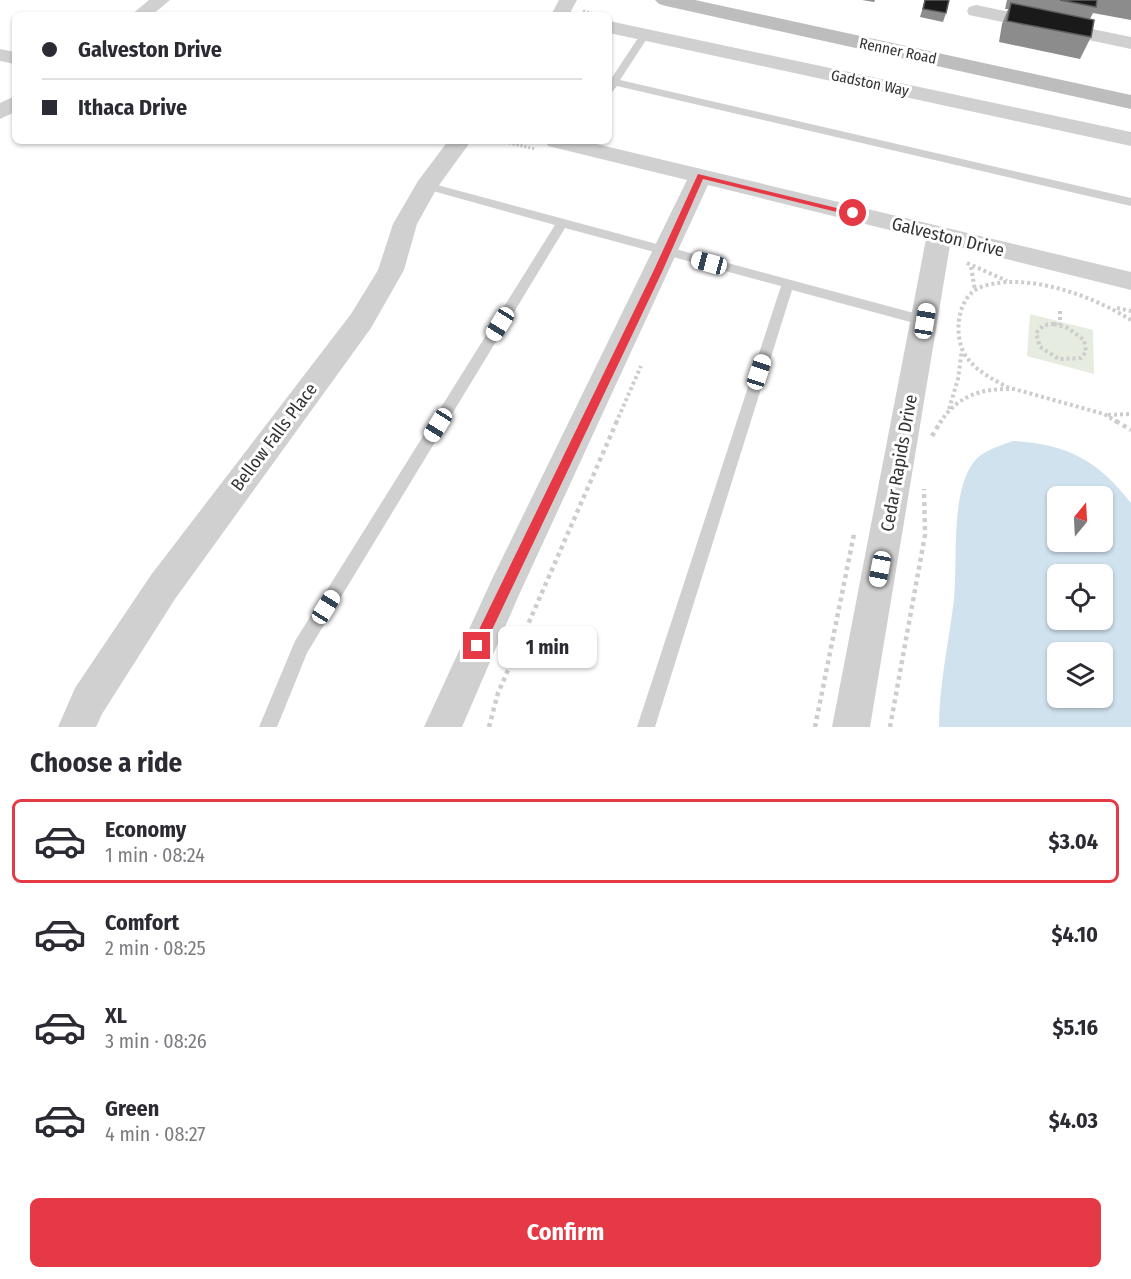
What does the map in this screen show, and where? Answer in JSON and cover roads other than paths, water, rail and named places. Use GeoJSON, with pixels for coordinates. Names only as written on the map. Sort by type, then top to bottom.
{"type":"FeatureCollection","features":[{"type":"Feature","properties":{"kind":"main road","name":"Renner Road"},"geometry":{"type":"LineString","coordinates":[[666,0],[1131,102]]}},
{"type":"Feature","properties":{"kind":"street"},"geometry":{"type":"LineString","coordinates":[[144,12],[161,0]]}},
{"type":"Feature","properties":{"kind":"street"},"geometry":{"type":"LineString","coordinates":[[970,30],[978,6],[1131,43]]}},
{"type":"Feature","properties":{"kind":"street","name":"Gadston Way"},"geometry":{"type":"LineString","coordinates":[[612,28],[1131,139]]}},
{"type":"Feature","properties":{"kind":"street","name":"Bellow Falls Place"},"geometry":{"type":"LineString","coordinates":[[77,727],[88,701],[163,587],[361,321],[391,270],[405,224],[426,186],[458,144]]}},
{"type":"Feature","properties":{"kind":"street","name":"Galveston Drive"},"geometry":{"type":"LineString","coordinates":[[577,144],[1131,281]]}},
{"type":"Feature","properties":{"kind":"street"},"geometry":{"type":"LineString","coordinates":[[443,727],[477,646],[701,176]]}},
{"type":"Feature","properties":{"kind":"street","name":"Cedar Rapids Drive"},"geometry":{"type":"LineString","coordinates":[[851,727],[939,234]]}},
{"type":"Feature","properties":{"kind":"lane"},"geometry":{"type":"LineString","coordinates":[[645,34],[612,86],[1131,202]]}},
{"type":"Feature","properties":{"kind":"lane"},"geometry":{"type":"LineString","coordinates":[[426,186],[925,321]]}},
{"type":"Feature","properties":{"kind":"lane"},"geometry":{"type":"LineString","coordinates":[[268,727],[301,647],[562,223]]}},
{"type":"Feature","properties":{"kind":"lane"},"geometry":{"type":"LineString","coordinates":[[646,727],[788,284]]}},
{"type":"Feature","properties":{"kind":"water"},"geometry":{"type":"Polygon","coordinates":[[[1013,441],[1065,450],[1094,465],[1119,488],[1131,503],[1131,727],[939,727],[942,679],[954,599],[956,529],[961,493],[973,463],[986,452],[1013,441]]]}}]}
